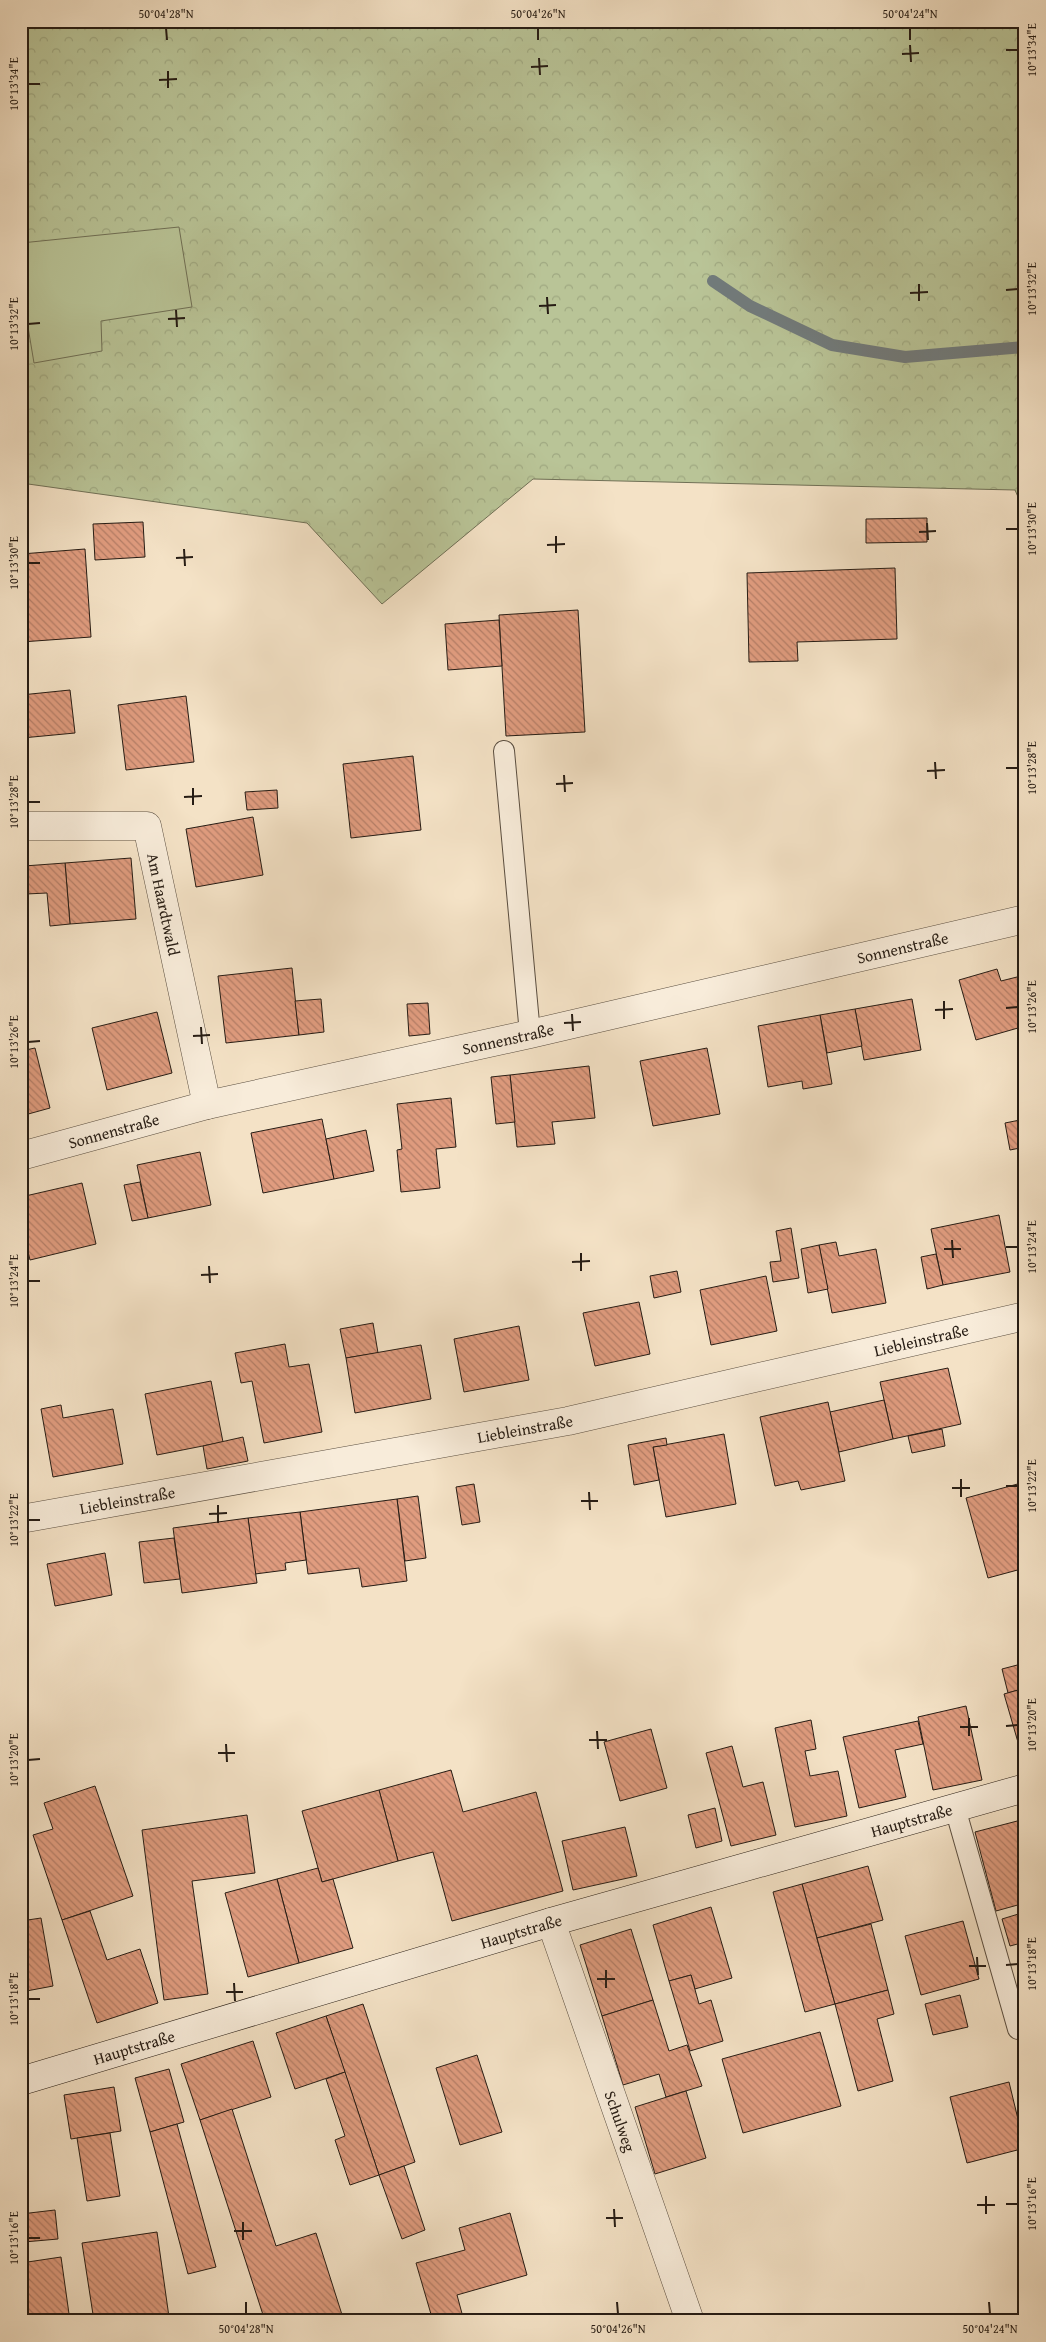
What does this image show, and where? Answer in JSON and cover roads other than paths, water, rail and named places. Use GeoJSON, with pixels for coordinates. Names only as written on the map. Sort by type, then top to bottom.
{"type":"FeatureCollection","features":[{"type":"Feature","properties":{"kind":"street","name":"Am Haardtwald"},"geometry":{"type":"LineString","coordinates":[[21,826],[148,826],[207,1105]]}},
{"type":"Feature","properties":{"kind":"street","name":"Sonnenstraße"},"geometry":{"type":"LineString","coordinates":[[21,1156],[207,1105],[530,1034],[1025,919]]}},
{"type":"Feature","properties":{"kind":"street","name":"Liebleinstraße"},"geometry":{"type":"LineString","coordinates":[[22,1517],[568,1421],[1025,1316]]}},
{"type":"Feature","properties":{"kind":"street","name":"Hauptstraße"},"geometry":{"type":"LineString","coordinates":[[21,2081],[550,1922],[1025,1788]]}},
{"type":"Feature","properties":{"kind":"street","name":"Schulweg"},"geometry":{"type":"LineString","coordinates":[[550,1922],[690,2321]]}},
{"type":"Feature","properties":{"kind":"lane"},"geometry":{"type":"LineString","coordinates":[[504,751],[530,1034]]}},
{"type":"Feature","properties":{"kind":"lane"},"geometry":{"type":"LineString","coordinates":[[956,1808],[1018,2029]]}},
{"type":"Feature","properties":{"kind":"waterway"},"geometry":{"type":"LineString","coordinates":[[713,281],[750,306],[832,345],[905,357],[1025,347]]}}]}
